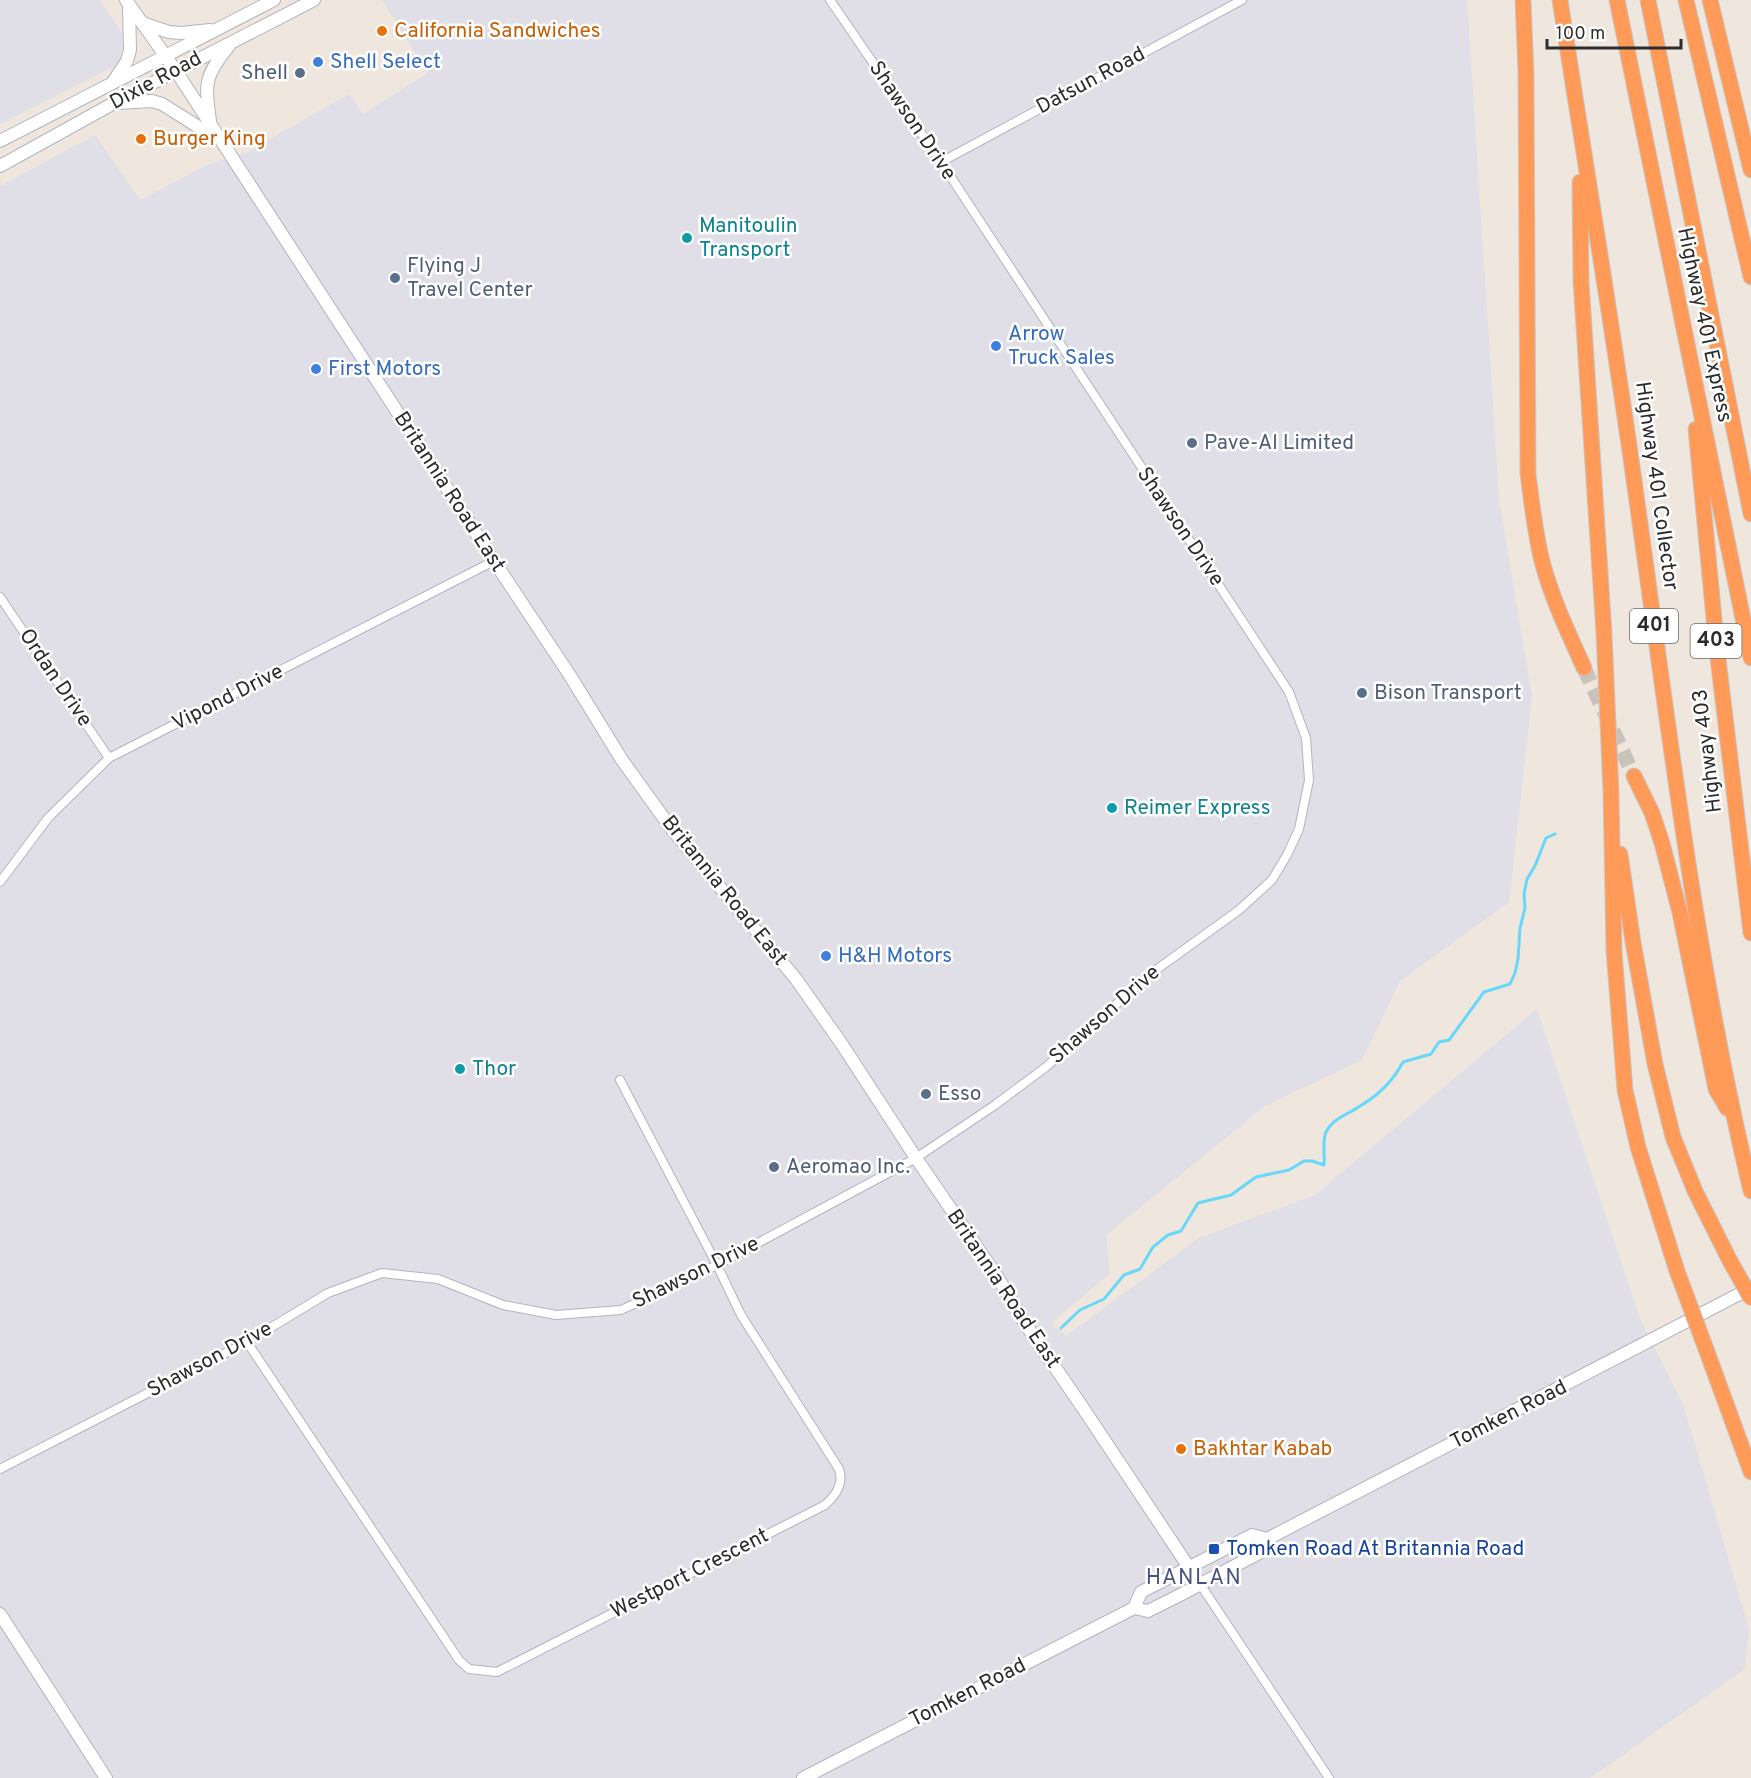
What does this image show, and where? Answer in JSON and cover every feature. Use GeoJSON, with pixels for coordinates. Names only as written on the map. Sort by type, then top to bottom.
{"type":"FeatureCollection","features":[{"type":"Feature","properties":{"kind":"highway"},"geometry":{"type":"LineString","coordinates":[[1523,0],[1526,74],[1528,474],[1543,564],[1556,605],[1584,668]]}},
{"type":"Feature","properties":{"kind":"highway","name":"Highway 401 Collector"},"geometry":{"type":"LineString","coordinates":[[1560,0],[1622,390],[1699,936],[1734,1121],[1751,1191]]}},
{"type":"Feature","properties":{"kind":"highway","name":"Highway 401 Express"},"geometry":{"type":"LineString","coordinates":[[1617,0],[1751,658]]}},
{"type":"Feature","properties":{"kind":"highway","name":"Highway 401 Express"},"geometry":{"type":"LineString","coordinates":[[1648,0],[1751,514]]}},
{"type":"Feature","properties":{"kind":"highway"},"geometry":{"type":"LineString","coordinates":[[1686,0],[1751,277]]}},
{"type":"Feature","properties":{"kind":"highway"},"geometry":{"type":"LineString","coordinates":[[1710,0],[1751,170]]}},
{"type":"Feature","properties":{"kind":"highway"},"geometry":{"type":"LineString","coordinates":[[1580,131],[1581,281],[1604,633],[1611,792],[1614,951],[1625,1090],[1638,1147],[1677,1271],[1751,1472]]}},
{"type":"Feature","properties":{"kind":"highway","name":"Highway 403"},"geometry":{"type":"LineString","coordinates":[[1688,348],[1717,650],[1751,933]]}},
{"type":"Feature","properties":{"kind":"highway"},"geometry":{"type":"LineString","coordinates":[[1634,776],[1652,813],[1662,843],[1680,913],[1716,1089],[1734,1121]]}},
{"type":"Feature","properties":{"kind":"highway"},"geometry":{"type":"LineString","coordinates":[[1611,792],[1655,1064],[1673,1137],[1709,1221],[1751,1298]]}},
{"type":"Feature","properties":{"kind":"main road","name":"Dixie Road"},"geometry":{"type":"LineString","coordinates":[[0,141],[274,0]]}},
{"type":"Feature","properties":{"kind":"main road","name":"Dixie Road"},"geometry":{"type":"LineString","coordinates":[[0,166],[114,103],[314,0]]}},
{"type":"Feature","properties":{"kind":"main road"},"geometry":{"type":"LineString","coordinates":[[112,84],[127,62],[130,50],[128,2]]}},
{"type":"Feature","properties":{"kind":"main road","name":"Britannia Road East"},"geometry":{"type":"LineString","coordinates":[[128,2],[176,71],[569,674],[622,760],[671,828],[796,979],[998,1278],[1026,1325],[1200,1584]]}},
{"type":"Feature","properties":{"kind":"main road"},"geometry":{"type":"LineString","coordinates":[[142,23],[182,33],[217,29]]}},
{"type":"Feature","properties":{"kind":"main road"},"geometry":{"type":"LineString","coordinates":[[210,125],[206,91],[208,78],[214,64],[233,41]]}},
{"type":"Feature","properties":{"kind":"main road"},"geometry":{"type":"LineString","coordinates":[[114,103],[152,101],[162,104],[221,141]]}},
{"type":"Feature","properties":{"kind":"main road","name":"Tomken Road"},"geometry":{"type":"LineString","coordinates":[[1134,1608],[1148,1611],[1259,1553],[1267,1539],[1751,1288]]}},
{"type":"Feature","properties":{"kind":"main road","name":"Tomken Road"},"geometry":{"type":"LineString","coordinates":[[803,1778],[1134,1608],[1142,1592],[1252,1535],[1267,1539]]}},
{"type":"Feature","properties":{"kind":"main road"},"geometry":{"type":"LineString","coordinates":[[0,1614],[106,1778]]}},
{"type":"Feature","properties":{"kind":"street","name":"Shawson Drive"},"geometry":{"type":"LineString","coordinates":[[0,1469],[247,1342],[328,1293],[382,1273],[438,1279],[503,1305],[556,1315],[621,1310],[717,1265],[916,1158],[994,1106],[1046,1067],[1149,975],[1239,910],[1272,880],[1287,855],[1299,829],[1309,780],[1306,738],[1287,690],[940,162],[830,0]]}},
{"type":"Feature","properties":{"kind":"street","name":"Datsun Road"},"geometry":{"type":"LineString","coordinates":[[940,162],[1242,0]]}},
{"type":"Feature","properties":{"kind":"street","name":"Vipond Drive"},"geometry":{"type":"LineString","coordinates":[[0,882],[48,818],[109,758],[494,561]]}},
{"type":"Feature","properties":{"kind":"street","name":"Ordan Drive"},"geometry":{"type":"LineString","coordinates":[[0,597],[109,758]]}},
{"type":"Feature","properties":{"kind":"street","name":"Westport Crescent"},"geometry":{"type":"LineString","coordinates":[[247,1342],[459,1660],[469,1669],[497,1672],[825,1505],[838,1491],[839,1469],[741,1315],[620,1080]]}},
{"type":"Feature","properties":{"kind":"street","name":"Britannia Road East"},"geometry":{"type":"LineString","coordinates":[[1200,1584],[1329,1778]]}},
{"type":"Feature","properties":{"kind":"shaded area"},"geometry":{"type":"Polygon","coordinates":[[[0,0],[99,0],[123,34],[121,63],[0,124],[0,0]]]}},
{"type":"Feature","properties":{"kind":"shaded area"},"geometry":{"type":"Polygon","coordinates":[[[382,0],[1467,0],[1499,499],[1532,696],[1509,902],[1400,981],[1362,1060],[1265,1106],[1106,1235],[1110,1273],[1051,1323],[1066,1336],[1199,1238],[1315,1195],[1537,1009],[1640,1319],[1684,1407],[1749,1629],[1745,1669],[1590,1778],[0,1778],[0,186],[95,135],[140,200],[207,165],[248,152],[349,94],[363,114],[428,73],[382,0]]]}},
{"type":"Feature","properties":{"kind":"waterway"},"geometry":{"type":"LineString","coordinates":[[1061,1328],[1080,1310],[1104,1299],[1124,1275],[1140,1269],[1153,1247],[1168,1235],[1181,1231],[1198,1203],[1231,1195],[1256,1177],[1289,1170],[1304,1161],[1324,1165],[1325,1135],[1333,1123],[1379,1092],[1395,1075],[1403,1062],[1431,1054],[1439,1042],[1449,1040],[1484,992],[1510,984],[1518,959],[1527,879],[1546,838],[1555,834]]}},
{"type":"Feature","properties":{"kind":"tunnel"},"geometry":{"type":"LineString","coordinates":[[1584,668],[1634,776]]}},
{"type":"Feature","properties":{"kind":"place","name":"California Sandwiches"},"geometry":{"type":"Point","coordinates":[382,31]}},
{"type":"Feature","properties":{"kind":"place","name":"Shell Select"},"geometry":{"type":"Point","coordinates":[318,62]}},
{"type":"Feature","properties":{"kind":"place","name":"Shell"},"geometry":{"type":"Point","coordinates":[300,73]}},
{"type":"Feature","properties":{"kind":"place","name":"Burger King"},"geometry":{"type":"Point","coordinates":[141,139]}},
{"type":"Feature","properties":{"kind":"place","name":"Manitoulin Transport"},"geometry":{"type":"Point","coordinates":[687,238]}},
{"type":"Feature","properties":{"kind":"place","name":"Flying J Travel Center"},"geometry":{"type":"Point","coordinates":[395,278]}},
{"type":"Feature","properties":{"kind":"place","name":"Arrow Truck Sales"},"geometry":{"type":"Point","coordinates":[996,346]}},
{"type":"Feature","properties":{"kind":"place","name":"First Motors"},"geometry":{"type":"Point","coordinates":[316,369]}},
{"type":"Feature","properties":{"kind":"place","name":"Pave-Al Limited"},"geometry":{"type":"Point","coordinates":[1192,443]}},
{"type":"Feature","properties":{"kind":"place","name":"Bison Transport"},"geometry":{"type":"Point","coordinates":[1362,693]}},
{"type":"Feature","properties":{"kind":"place","name":"Reimer Express"},"geometry":{"type":"Point","coordinates":[1112,808]}},
{"type":"Feature","properties":{"kind":"place","name":"H&H Motors"},"geometry":{"type":"Point","coordinates":[826,956]}},
{"type":"Feature","properties":{"kind":"place","name":"Thor"},"geometry":{"type":"Point","coordinates":[460,1069]}},
{"type":"Feature","properties":{"kind":"place","name":"Esso"},"geometry":{"type":"Point","coordinates":[926,1094]}},
{"type":"Feature","properties":{"kind":"place","name":"Aeromao Inc."},"geometry":{"type":"Point","coordinates":[774,1167]}},
{"type":"Feature","properties":{"kind":"place","name":"Bakhtar Kabab"},"geometry":{"type":"Point","coordinates":[1181,1449]}},
{"type":"Feature","properties":{"kind":"place","name":"Tomken Road At Britannia Road"},"geometry":{"type":"Point","coordinates":[1214,1549]}},
{"type":"Feature","properties":{"kind":"district","name":"HANLAN"},"geometry":{"type":"Point","coordinates":[1194,1578]}}]}
